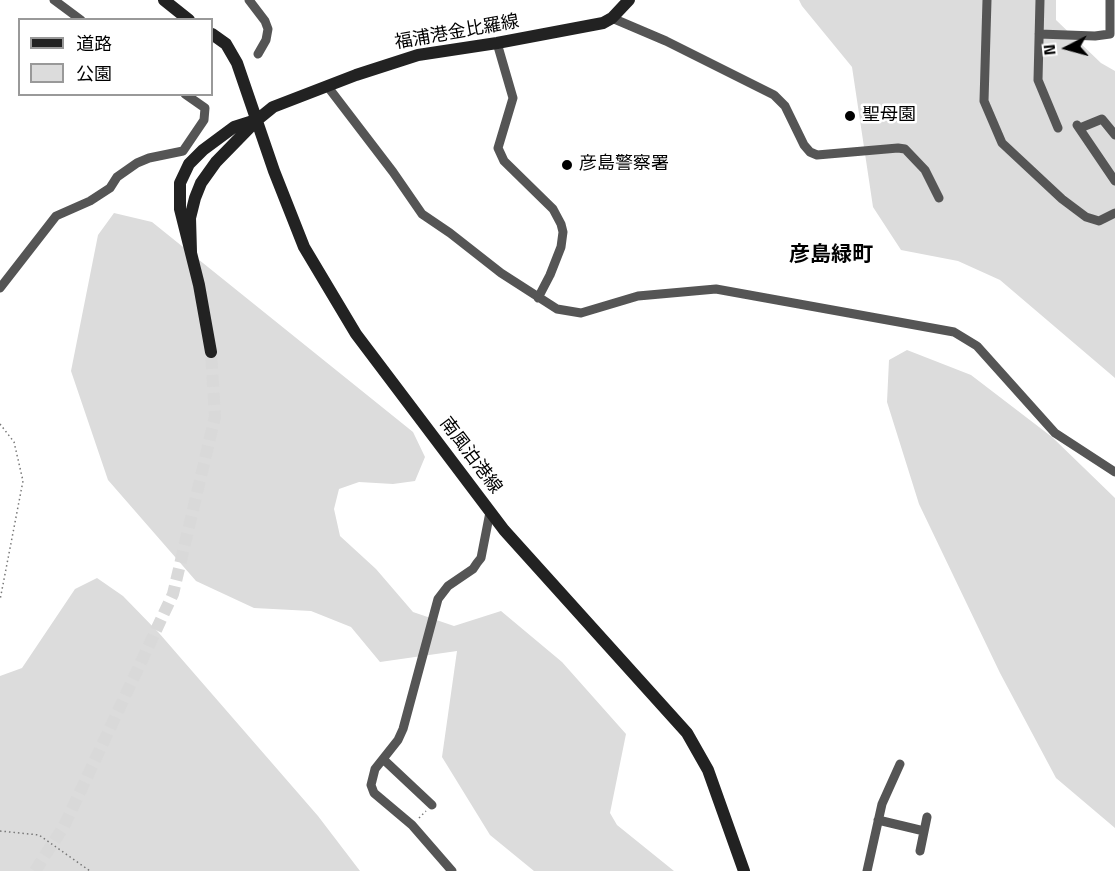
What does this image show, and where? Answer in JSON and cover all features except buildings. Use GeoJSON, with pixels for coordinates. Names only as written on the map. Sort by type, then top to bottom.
{"type":"FeatureCollection","features":[{"type":"Feature","properties":{"kind":"main road"},"geometry":{"type":"LineString","coordinates":[[164,0],[186,18]]}},
{"type":"Feature","properties":{"kind":"main road","name":"福浦港金比羅線"},"geometry":{"type":"LineString","coordinates":[[191,252],[190,218],[197,192],[216,162],[273,107],[356,75],[418,55],[497,44],[588,27],[612,18],[629,0]]}},
{"type":"Feature","properties":{"kind":"main road","name":"南風泊港線"},"geometry":{"type":"LineString","coordinates":[[213,35],[226,44],[232,52],[278,181],[310,259],[374,360],[490,512],[526,555],[687,733],[708,770],[744,871]]}},
{"type":"Feature","properties":{"kind":"main road","name":"福浦港金比羅線"},"geometry":{"type":"LineString","coordinates":[[211,352],[179,202],[180,183],[184,172],[195,156],[234,127],[257,120]]}},
{"type":"Feature","properties":{"kind":"street"},"geometry":{"type":"LineString","coordinates":[[54,0],[67,4],[79,18]]}},
{"type":"Feature","properties":{"kind":"street"},"geometry":{"type":"LineString","coordinates":[[249,0],[268,28],[266,40],[258,54]]}},
{"type":"Feature","properties":{"kind":"street"},"geometry":{"type":"LineString","coordinates":[[987,0],[984,101],[1002,143],[1062,199],[1086,217],[1099,220],[1115,213]]}},
{"type":"Feature","properties":{"kind":"street"},"geometry":{"type":"LineString","coordinates":[[1040,0],[1038,80],[1058,128]]}},
{"type":"Feature","properties":{"kind":"street"},"geometry":{"type":"LineString","coordinates":[[1039,34],[1095,36],[1110,34],[1110,0]]}},
{"type":"Feature","properties":{"kind":"street"},"geometry":{"type":"LineString","coordinates":[[612,18],[666,41],[774,95],[785,106],[804,145],[810,152],[817,155],[898,147],[904,149],[925,170],[939,198]]}},
{"type":"Feature","properties":{"kind":"street"},"geometry":{"type":"LineString","coordinates":[[497,44],[513,98],[498,148],[504,161],[553,208],[563,232],[561,247],[538,298]]}},
{"type":"Feature","properties":{"kind":"street"},"geometry":{"type":"LineString","coordinates":[[328,87],[422,214],[501,273],[557,309],[581,313],[638,296],[716,289],[954,332],[977,346],[1055,433],[1115,472]]}},
{"type":"Feature","properties":{"kind":"street"},"geometry":{"type":"LineString","coordinates":[[0,288],[56,216],[90,201],[110,188],[117,177],[137,163],[149,158],[183,151],[204,120],[205,108],[188,96]]}},
{"type":"Feature","properties":{"kind":"street"},"geometry":{"type":"LineString","coordinates":[[1115,135],[1102,119],[1078,126],[1115,181]]}},
{"type":"Feature","properties":{"kind":"street"},"geometry":{"type":"LineString","coordinates":[[452,871],[412,826],[371,790],[375,769],[398,740],[403,729],[438,599],[448,586],[473,569],[481,558],[490,512]]}},
{"type":"Feature","properties":{"kind":"street"},"geometry":{"type":"LineString","coordinates":[[383,759],[432,805]]}},
{"type":"Feature","properties":{"kind":"street"},"geometry":{"type":"LineString","coordinates":[[867,871],[882,804],[900,764]]}},
{"type":"Feature","properties":{"kind":"street"},"geometry":{"type":"LineString","coordinates":[[920,851],[927,817]]}},
{"type":"Feature","properties":{"kind":"street"},"geometry":{"type":"LineString","coordinates":[[878,820],[924,831]]}},
{"type":"Feature","properties":{"kind":"path"},"geometry":{"type":"LineString","coordinates":[[0,424],[14,442],[23,481],[0,600]]}},
{"type":"Feature","properties":{"kind":"path"},"geometry":{"type":"LineString","coordinates":[[412,826],[432,805]]}},
{"type":"Feature","properties":{"kind":"path"},"geometry":{"type":"LineString","coordinates":[[0,831],[39,835],[90,871]]}},
{"type":"Feature","properties":{"kind":"green space"},"geometry":{"type":"Polygon","coordinates":[[[799,0],[1056,0],[1056,20],[1101,63],[1115,71],[1115,378],[1000,280],[958,261],[901,250],[873,207],[852,67],[799,0]]]}},
{"type":"Feature","properties":{"kind":"green space"},"geometry":{"type":"Polygon","coordinates":[[[114,213],[152,222],[413,432],[425,457],[415,481],[393,484],[359,482],[339,489],[334,509],[340,536],[376,569],[413,612],[454,626],[501,611],[562,662],[626,734],[610,813],[617,825],[674,871],[534,871],[490,835],[442,757],[457,651],[380,662],[351,627],[311,611],[254,608],[196,581],[108,480],[71,371],[98,235],[114,213]]]}},
{"type":"Feature","properties":{"kind":"green space"},"geometry":{"type":"Polygon","coordinates":[[[907,350],[971,375],[1052,437],[1115,498],[1115,828],[1056,778],[1000,673],[919,504],[887,402],[889,360],[907,350]]]}},
{"type":"Feature","properties":{"kind":"green space"},"geometry":{"type":"Polygon","coordinates":[[[97,578],[123,596],[159,633],[318,816],[360,871],[0,871],[0,676],[22,668],[75,589],[97,578]]]}},
{"type":"Feature","properties":{"kind":"tunnel"},"geometry":{"type":"LineString","coordinates":[[35,871],[64,826],[173,594],[215,417],[211,352]]}},
{"type":"Feature","properties":{"kind":"place","name":"聖母園"},"geometry":{"type":"Point","coordinates":[850,116]}},
{"type":"Feature","properties":{"kind":"place","name":"彦島警察署"},"geometry":{"type":"Point","coordinates":[567,165]}},
{"type":"Feature","properties":{"kind":"district","name":"彦島緑町"},"geometry":{"type":"Point","coordinates":[831,256]}}]}
